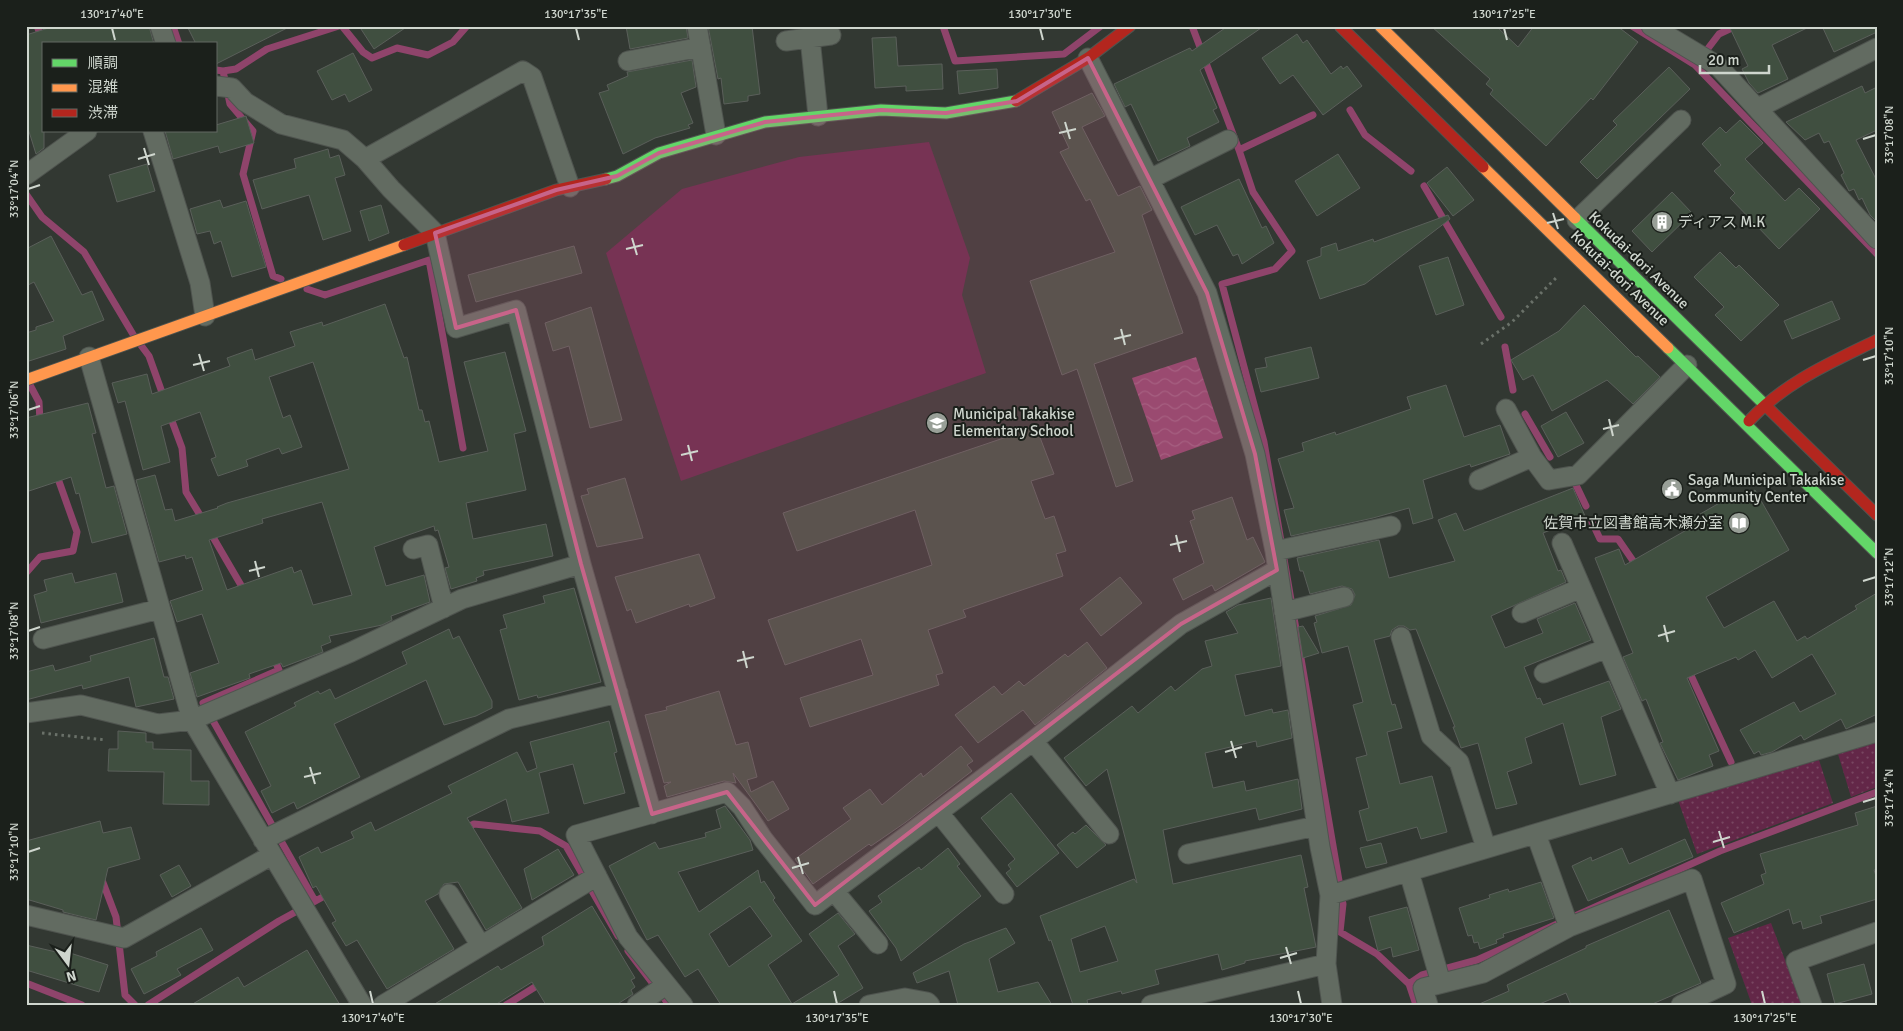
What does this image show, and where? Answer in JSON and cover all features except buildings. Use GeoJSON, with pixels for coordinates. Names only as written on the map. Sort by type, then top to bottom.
{"type":"FeatureCollection","features":[{"type":"Feature","properties":{"kind":"main road"},"geometry":{"type":"LineString","coordinates":[[29,379],[435,233],[570,187],[617,176],[659,153],[716,135],[765,122],[818,116],[881,110],[946,113],[1017,101],[1088,58],[1130,26]]}},
{"type":"Feature","properties":{"kind":"main road","name":"Kokutai-dori Avenue"},"geometry":{"type":"LineString","coordinates":[[1340,26],[1877,552]]}},
{"type":"Feature","properties":{"kind":"main road","name":"Kokudai-dori Avenue"},"geometry":{"type":"LineString","coordinates":[[1380,26],[1877,516]]}},
{"type":"Feature","properties":{"kind":"main road"},"geometry":{"type":"LineString","coordinates":[[1747,424],[1764,403],[1792,382],[1877,340]]}},
{"type":"Feature","properties":{"kind":"street"},"geometry":{"type":"LineString","coordinates":[[160,26],[165,42]]}},
{"type":"Feature","properties":{"kind":"street"},"geometry":{"type":"LineString","coordinates":[[697,26],[716,135]]}},
{"type":"Feature","properties":{"kind":"street"},"geometry":{"type":"LineString","coordinates":[[1651,26],[1718,66],[1869,219],[1877,239]]}},
{"type":"Feature","properties":{"kind":"street"},"geometry":{"type":"LineString","coordinates":[[786,41],[831,35]]}},
{"type":"Feature","properties":{"kind":"street"},"geometry":{"type":"LineString","coordinates":[[810,38],[818,116]]}},
{"type":"Feature","properties":{"kind":"street"},"geometry":{"type":"LineString","coordinates":[[628,61],[701,47]]}},
{"type":"Feature","properties":{"kind":"street"},"geometry":{"type":"LineString","coordinates":[[1758,108],[1877,48]]}},
{"type":"Feature","properties":{"kind":"street"},"geometry":{"type":"LineString","coordinates":[[1088,58],[1207,293],[1255,454],[1281,556],[1284,612],[1316,826],[1338,893],[1326,964],[1332,1005]]}},
{"type":"Feature","properties":{"kind":"street"},"geometry":{"type":"LineString","coordinates":[[365,159],[523,71],[532,77],[570,187]]}},
{"type":"Feature","properties":{"kind":"street"},"geometry":{"type":"LineString","coordinates":[[223,86],[281,124],[343,140],[365,159],[390,189],[435,233],[456,328],[516,310],[580,564],[652,814]]}},
{"type":"Feature","properties":{"kind":"street"},"geometry":{"type":"LineString","coordinates":[[1577,220],[1681,120]]}},
{"type":"Feature","properties":{"kind":"street"},"geometry":{"type":"LineString","coordinates":[[26,175],[86,132]]}},
{"type":"Feature","properties":{"kind":"street"},"geometry":{"type":"LineString","coordinates":[[153,132],[200,284],[205,316]]}},
{"type":"Feature","properties":{"kind":"street"},"geometry":{"type":"LineString","coordinates":[[1150,179],[1228,140]]}},
{"type":"Feature","properties":{"kind":"street"},"geometry":{"type":"LineString","coordinates":[[89,357],[159,609],[203,716],[273,840],[304,908],[362,1005]]}},
{"type":"Feature","properties":{"kind":"street"},"geometry":{"type":"LineString","coordinates":[[1506,409],[1532,457],[1549,480],[1578,476],[1687,365]]}},
{"type":"Feature","properties":{"kind":"street"},"geometry":{"type":"LineString","coordinates":[[1479,480],[1532,457]]}},
{"type":"Feature","properties":{"kind":"street"},"geometry":{"type":"LineString","coordinates":[[683,1005],[653,993],[628,937],[590,881],[576,835],[727,792],[742,807],[763,840],[815,905],[1033,741],[1181,624],[1281,556],[1391,526]]}},
{"type":"Feature","properties":{"kind":"street"},"geometry":{"type":"LineString","coordinates":[[1562,543],[1670,794]]}},
{"type":"Feature","properties":{"kind":"street"},"geometry":{"type":"LineString","coordinates":[[413,548],[428,545],[444,608]]}},
{"type":"Feature","properties":{"kind":"street"},"geometry":{"type":"LineString","coordinates":[[26,713],[81,705],[158,724],[203,716],[351,652],[462,599],[580,564]]}},
{"type":"Feature","properties":{"kind":"street"},"geometry":{"type":"LineString","coordinates":[[1522,614],[1581,588]]}},
{"type":"Feature","properties":{"kind":"street"},"geometry":{"type":"LineString","coordinates":[[1284,612],[1344,597]]}},
{"type":"Feature","properties":{"kind":"street"},"geometry":{"type":"LineString","coordinates":[[43,639],[159,609]]}},
{"type":"Feature","properties":{"kind":"street"},"geometry":{"type":"LineString","coordinates":[[1401,637],[1431,736],[1459,762],[1486,848]]}},
{"type":"Feature","properties":{"kind":"street"},"geometry":{"type":"LineString","coordinates":[[1544,673],[1607,648]]}},
{"type":"Feature","properties":{"kind":"street"},"geometry":{"type":"LineString","coordinates":[[26,915],[118,937],[273,840],[509,719],[618,693]]}},
{"type":"Feature","properties":{"kind":"street"},"geometry":{"type":"LineString","coordinates":[[1338,893],[1877,732]]}},
{"type":"Feature","properties":{"kind":"street"},"geometry":{"type":"LineString","coordinates":[[1033,741],[1109,834]]}},
{"type":"Feature","properties":{"kind":"street"},"geometry":{"type":"LineString","coordinates":[[939,813],[1004,894]]}},
{"type":"Feature","properties":{"kind":"street"},"geometry":{"type":"LineString","coordinates":[[1188,854],[1316,826]]}},
{"type":"Feature","properties":{"kind":"street"},"geometry":{"type":"LineString","coordinates":[[1536,834],[1566,919]]}},
{"type":"Feature","properties":{"kind":"street"},"geometry":{"type":"LineString","coordinates":[[1409,872],[1441,983]]}},
{"type":"Feature","properties":{"kind":"street"},"geometry":{"type":"LineString","coordinates":[[1428,1005],[1423,988],[1483,973],[1566,919],[1692,879],[1726,984],[1681,1005]]}},
{"type":"Feature","properties":{"kind":"street"},"geometry":{"type":"LineString","coordinates":[[383,1005],[590,881]]}},
{"type":"Feature","properties":{"kind":"street"},"geometry":{"type":"LineString","coordinates":[[834,891],[878,944]]}},
{"type":"Feature","properties":{"kind":"street"},"geometry":{"type":"LineString","coordinates":[[449,894],[481,946]]}},
{"type":"Feature","properties":{"kind":"street"},"geometry":{"type":"LineString","coordinates":[[1812,1005],[1796,961],[1877,932]]}},
{"type":"Feature","properties":{"kind":"street"},"geometry":{"type":"LineString","coordinates":[[1151,1005],[1172,1002],[1326,964]]}},
{"type":"Feature","properties":{"kind":"street"},"geometry":{"type":"LineString","coordinates":[[869,1005],[905,998],[927,1002],[930,1005]]}},
{"type":"Feature","properties":{"kind":"path"},"geometry":{"type":"LineString","coordinates":[[1481,344],[1512,322],[1564,271]]}},
{"type":"Feature","properties":{"kind":"path"},"geometry":{"type":"LineString","coordinates":[[35,732],[106,740]]}},
{"type":"Feature","properties":{"kind":"highlighted area"},"geometry":{"type":"Polygon","coordinates":[[[1088,58],[1207,293],[1255,454],[1277,570],[1181,624],[815,905],[727,792],[652,814],[581,564],[516,310],[456,328],[435,233],[556,190],[617,176],[659,153],[765,122],[881,110],[946,113],[1017,101],[1088,58]]]}},
{"type":"Feature","properties":{"kind":"shaded area"},"geometry":{"type":"Polygon","coordinates":[[[929,142],[970,258],[962,295],[986,373],[681,481],[606,253],[682,189],[799,157],[929,142]]]}},
{"type":"Feature","properties":{"kind":"shaded area"},"geometry":{"type":"Polygon","coordinates":[[[1877,742],[1877,787],[1851,797],[1838,754],[1877,742]]]}},
{"type":"Feature","properties":{"kind":"shaded area"},"geometry":{"type":"Polygon","coordinates":[[[1819,760],[1833,803],[1697,854],[1678,800],[1819,760]]]}},
{"type":"Feature","properties":{"kind":"shaded area"},"geometry":{"type":"Polygon","coordinates":[[[1771,923],[1802,1005],[1752,1005],[1728,938],[1771,923]]]}},
{"type":"Feature","properties":{"kind":"water"},"geometry":{"type":"Polygon","coordinates":[[[1196,357],[1223,438],[1161,460],[1132,378],[1196,357]]]}},
{"type":"Feature","properties":{"kind":"waterway"},"geometry":{"type":"LineString","coordinates":[[37,26],[42,39]]}},
{"type":"Feature","properties":{"kind":"waterway"},"geometry":{"type":"LineString","coordinates":[[173,26],[178,42]]}},
{"type":"Feature","properties":{"kind":"waterway"},"geometry":{"type":"LineString","coordinates":[[223,71],[236,69],[267,49],[339,26]]}},
{"type":"Feature","properties":{"kind":"waterway"},"geometry":{"type":"LineString","coordinates":[[342,26],[363,52],[372,58],[397,48],[428,55],[453,42],[467,26]]}},
{"type":"Feature","properties":{"kind":"waterway"},"geometry":{"type":"LineString","coordinates":[[943,26],[955,61],[1064,54],[1101,26]]}},
{"type":"Feature","properties":{"kind":"waterway"},"geometry":{"type":"LineString","coordinates":[[1192,26],[1253,192],[1292,251],[1275,269],[1222,284],[1264,442],[1343,904],[1340,932],[1377,954],[1409,984],[1416,1005]]}},
{"type":"Feature","properties":{"kind":"waterway"},"geometry":{"type":"LineString","coordinates":[[1632,26],[1695,65],[1877,254]]}},
{"type":"Feature","properties":{"kind":"waterway"},"geometry":{"type":"LineString","coordinates":[[1703,55],[1719,34],[1736,26]]}},
{"type":"Feature","properties":{"kind":"waterway"},"geometry":{"type":"LineString","coordinates":[[218,70],[223,71],[230,104],[253,131],[243,174],[273,276],[281,279]]}},
{"type":"Feature","properties":{"kind":"waterway"},"geometry":{"type":"LineString","coordinates":[[1350,110],[1365,135],[1411,171]]}},
{"type":"Feature","properties":{"kind":"waterway"},"geometry":{"type":"LineString","coordinates":[[1239,150],[1313,115]]}},
{"type":"Feature","properties":{"kind":"waterway"},"geometry":{"type":"LineString","coordinates":[[1424,186],[1501,317]]}},
{"type":"Feature","properties":{"kind":"waterway"},"geometry":{"type":"LineString","coordinates":[[26,194],[42,217],[84,252],[134,336]]}},
{"type":"Feature","properties":{"kind":"waterway"},"geometry":{"type":"LineString","coordinates":[[307,289],[325,295],[429,260],[463,448]]}},
{"type":"Feature","properties":{"kind":"waterway"},"geometry":{"type":"LineString","coordinates":[[140,344],[149,356],[164,398]]}},
{"type":"Feature","properties":{"kind":"waterway"},"geometry":{"type":"LineString","coordinates":[[1505,347],[1513,390]]}},
{"type":"Feature","properties":{"kind":"waterway"},"geometry":{"type":"LineString","coordinates":[[30,385],[39,402],[40,422]]}},
{"type":"Feature","properties":{"kind":"waterway"},"geometry":{"type":"LineString","coordinates":[[169,413],[182,448],[186,492],[203,520]]}},
{"type":"Feature","properties":{"kind":"waterway"},"geometry":{"type":"LineString","coordinates":[[1525,414],[1550,457]]}},
{"type":"Feature","properties":{"kind":"waterway"},"geometry":{"type":"LineString","coordinates":[[26,573],[40,557],[73,551],[77,532],[56,473]]}},
{"type":"Feature","properties":{"kind":"waterway"},"geometry":{"type":"LineString","coordinates":[[1576,485],[1586,506]]}},
{"type":"Feature","properties":{"kind":"waterway"},"geometry":{"type":"LineString","coordinates":[[1592,522],[1600,539],[1618,539],[1638,568]]}},
{"type":"Feature","properties":{"kind":"waterway"},"geometry":{"type":"LineString","coordinates":[[210,532],[245,592]]}},
{"type":"Feature","properties":{"kind":"waterway"},"geometry":{"type":"LineString","coordinates":[[273,656],[279,670],[203,703],[315,901]]}},
{"type":"Feature","properties":{"kind":"waterway"},"geometry":{"type":"LineString","coordinates":[[1688,669],[1731,762]]}},
{"type":"Feature","properties":{"kind":"waterway"},"geometry":{"type":"LineString","coordinates":[[1409,984],[1422,975],[1477,960],[1720,851],[1877,792]]}},
{"type":"Feature","properties":{"kind":"waterway"},"geometry":{"type":"LineString","coordinates":[[464,829],[474,824],[540,831],[566,846],[618,936]]}},
{"type":"Feature","properties":{"kind":"waterway"},"geometry":{"type":"LineString","coordinates":[[100,879],[116,917],[125,995],[135,1005]]}},
{"type":"Feature","properties":{"kind":"waterway"},"geometry":{"type":"LineString","coordinates":[[148,1005],[279,921],[330,893]]}},
{"type":"Feature","properties":{"kind":"waterway"},"geometry":{"type":"LineString","coordinates":[[628,951],[669,1005]]}},
{"type":"Feature","properties":{"kind":"waterway"},"geometry":{"type":"LineString","coordinates":[[506,1005],[543,982]]}},
{"type":"Feature","properties":{"kind":"waterway"},"geometry":{"type":"LineString","coordinates":[[26,983],[82,1005]]}},
{"type":"Feature","properties":{"kind":"traffic: fast"},"geometry":{"type":"LineString","coordinates":[[606,179],[617,176],[659,153],[765,122],[881,110],[946,113],[1016,101]]}},
{"type":"Feature","properties":{"kind":"traffic: fast"},"geometry":{"type":"LineString","coordinates":[[1575,218],[1766,406]]}},
{"type":"Feature","properties":{"kind":"traffic: fast"},"geometry":{"type":"LineString","coordinates":[[1668,348],[1877,553]]}},
{"type":"Feature","properties":{"kind":"traffic: slow"},"geometry":{"type":"LineString","coordinates":[[1380,26],[1575,218]]}},
{"type":"Feature","properties":{"kind":"traffic: slow"},"geometry":{"type":"LineString","coordinates":[[1483,167],[1668,348]]}},
{"type":"Feature","properties":{"kind":"traffic: slow"},"geometry":{"type":"LineString","coordinates":[[26,380],[404,245]]}},
{"type":"Feature","properties":{"kind":"traffic: jam"},"geometry":{"type":"LineString","coordinates":[[1016,101],[1088,58],[1130,26]]}},
{"type":"Feature","properties":{"kind":"traffic: jam"},"geometry":{"type":"LineString","coordinates":[[1340,26],[1483,167]]}},
{"type":"Feature","properties":{"kind":"traffic: jam"},"geometry":{"type":"LineString","coordinates":[[404,245],[556,190],[606,179]]}},
{"type":"Feature","properties":{"kind":"traffic: jam"},"geometry":{"type":"LineString","coordinates":[[1749,421],[1763,407],[1793,384],[1825,365],[1877,340]]}},
{"type":"Feature","properties":{"kind":"traffic: jam"},"geometry":{"type":"LineString","coordinates":[[1766,406],[1877,515]]}},
{"type":"Feature","properties":{"kind":"place","name":"ディアス M.K"},"geometry":{"type":"Point","coordinates":[1662,222]}},
{"type":"Feature","properties":{"kind":"place","name":"Municipal Takakise Elementary School"},"geometry":{"type":"Point","coordinates":[937,423]}},
{"type":"Feature","properties":{"kind":"place","name":"Saga Municipal Takakise Community Center"},"geometry":{"type":"Point","coordinates":[1672,489]}},
{"type":"Feature","properties":{"kind":"place","name":"佐賀市立図書館高木瀬分室"},"geometry":{"type":"Point","coordinates":[1739,523]}}]}
